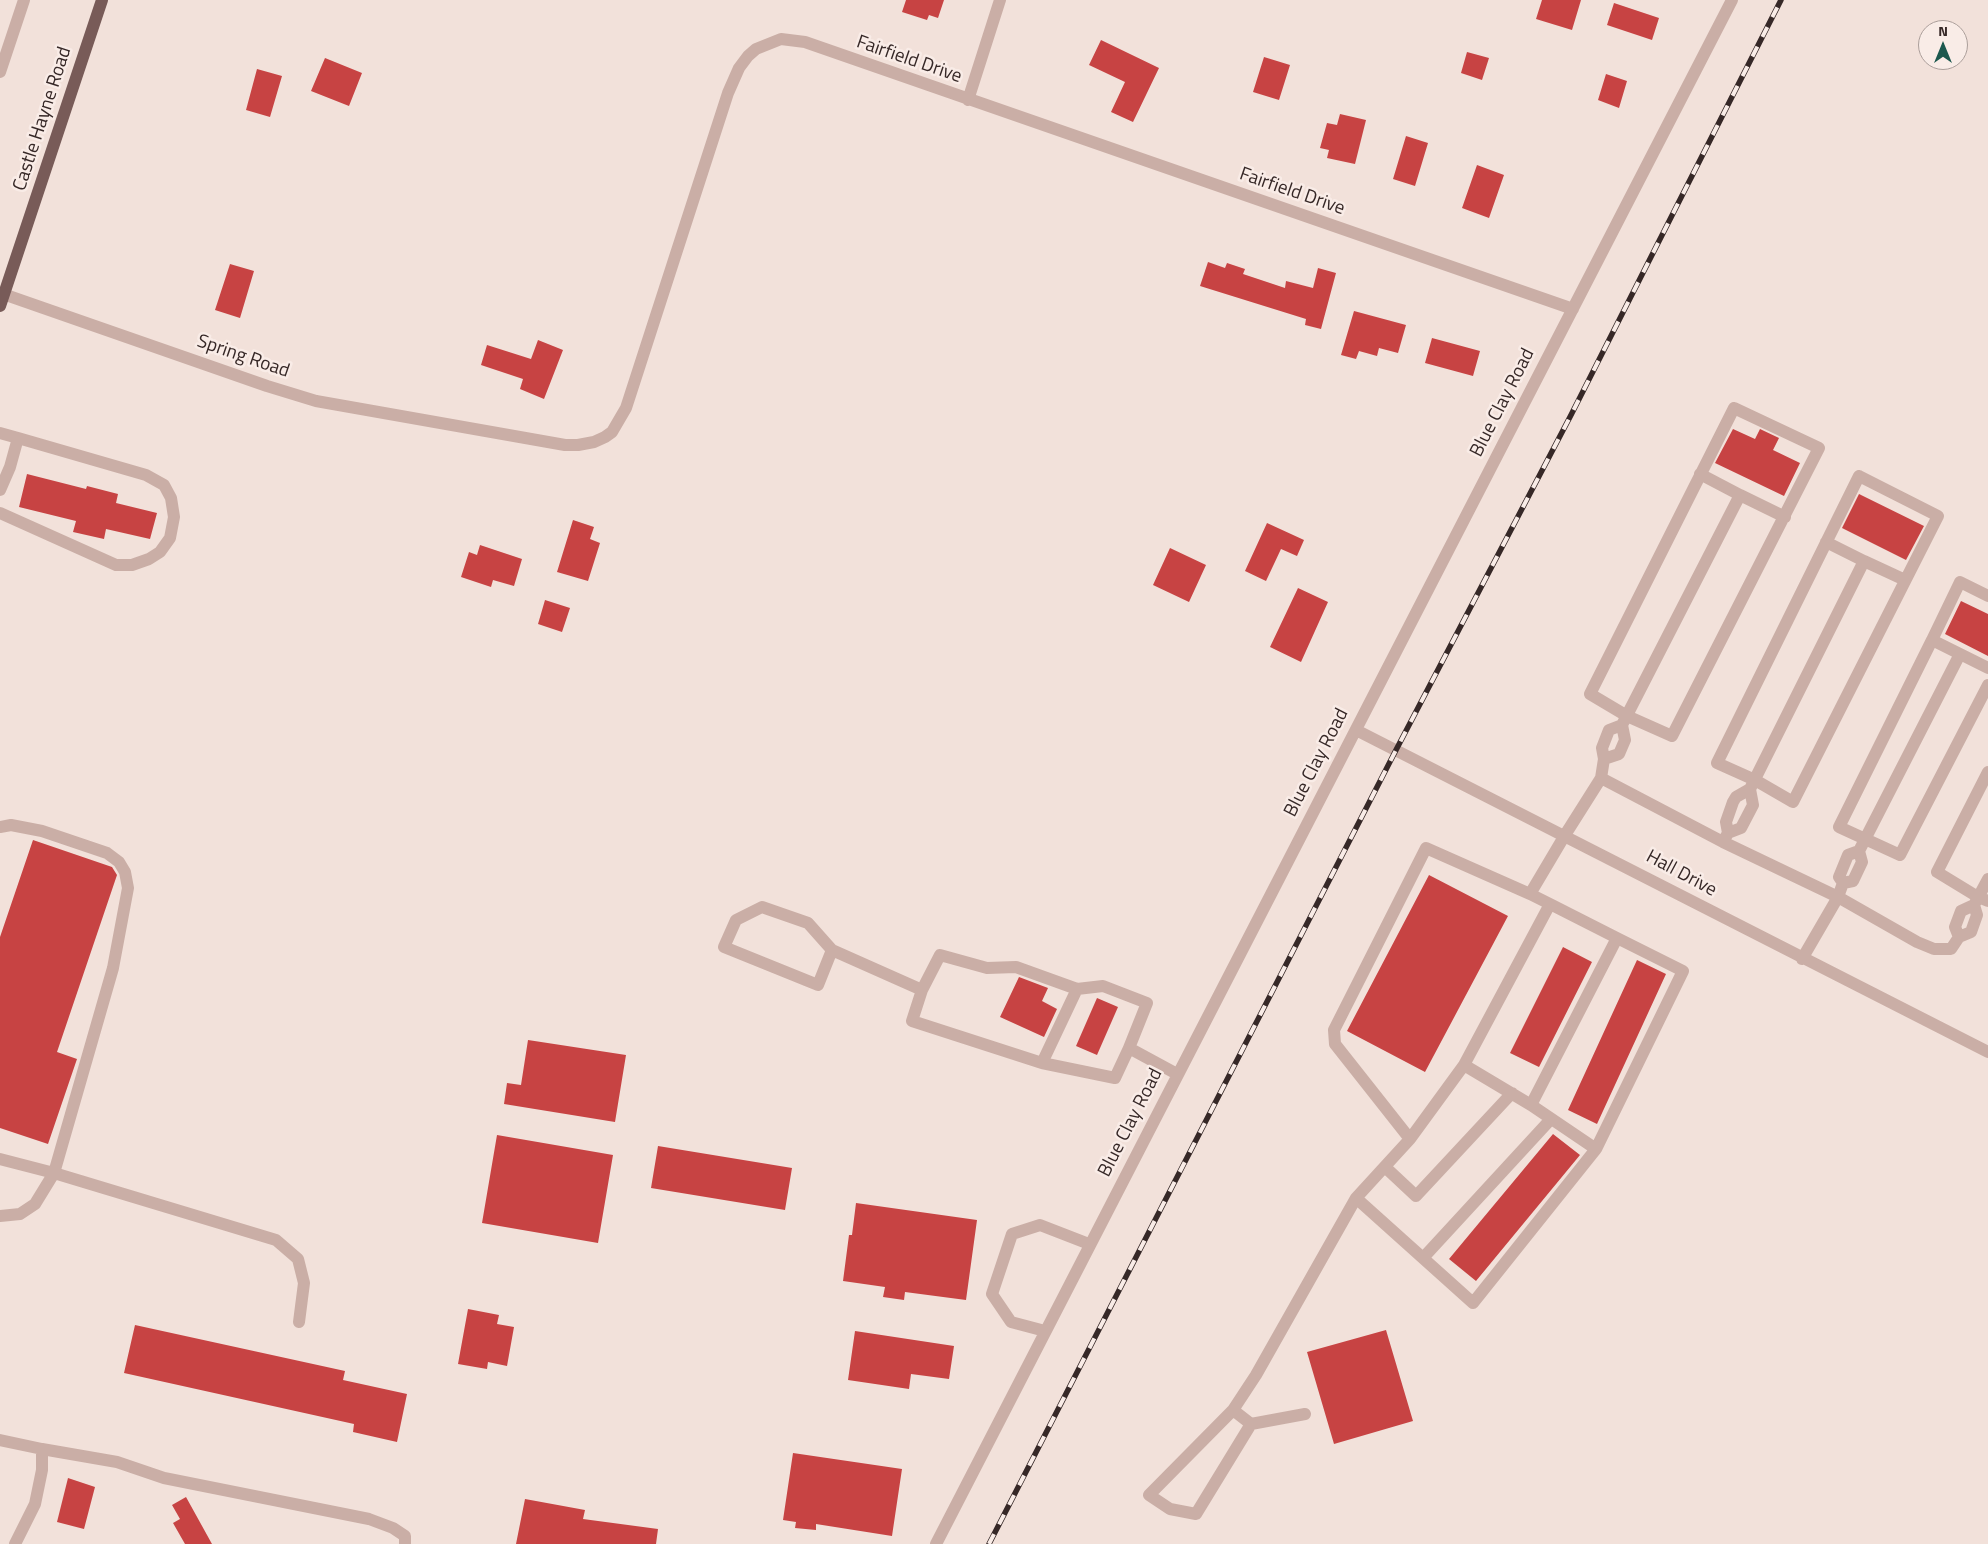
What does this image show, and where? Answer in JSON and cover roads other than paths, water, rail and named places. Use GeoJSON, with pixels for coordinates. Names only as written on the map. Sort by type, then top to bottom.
{"type":"FeatureCollection","features":[{"type":"Feature","properties":{"kind":"main road","name":"Castle Hayne Road"},"geometry":{"type":"LineString","coordinates":[[0,306],[2,293],[102,0]]}},
{"type":"Feature","properties":{"kind":"street"},"geometry":{"type":"LineString","coordinates":[[0,72],[24,0]]}},
{"type":"Feature","properties":{"kind":"street"},"geometry":{"type":"LineString","coordinates":[[968,100],[1000,0]]}},
{"type":"Feature","properties":{"kind":"street","name":"Blue Clay Road"},"geometry":{"type":"LineString","coordinates":[[936,1544],[1732,0]]}},
{"type":"Feature","properties":{"kind":"street","name":"Fairfield Drive"},"geometry":{"type":"LineString","coordinates":[[476,429],[578,446],[606,438],[612,432],[626,408],[728,93],[739,68],[748,56],[756,49],[781,39],[796,39],[1573,309]]}},
{"type":"Feature","properties":{"kind":"street","name":"Spring Road"},"geometry":{"type":"LineString","coordinates":[[2,293],[258,383],[316,401],[476,429]]}},
{"type":"Feature","properties":{"kind":"street"},"geometry":{"type":"LineString","coordinates":[[1734,408],[1819,448],[1672,736],[1624,721],[1590,694],[1700,474],[1734,408]]}},
{"type":"Feature","properties":{"kind":"street"},"geometry":{"type":"LineString","coordinates":[[0,433],[146,475],[164,485],[171,498],[174,517],[170,538],[160,552],[132,564],[116,565],[0,513]]}},
{"type":"Feature","properties":{"kind":"street"},"geometry":{"type":"LineString","coordinates":[[0,490],[10,467],[18,438]]}},
{"type":"Feature","properties":{"kind":"street"},"geometry":{"type":"LineString","coordinates":[[1700,474],[1785,517]]}},
{"type":"Feature","properties":{"kind":"street"},"geometry":{"type":"LineString","coordinates":[[1859,476],[1938,516],[1792,802],[1753,784],[1717,763],[1826,542],[1859,476]]}},
{"type":"Feature","properties":{"kind":"street"},"geometry":{"type":"LineString","coordinates":[[1530,894],[1601,778],[1604,759],[1602,748],[1610,730],[1624,721],[1740,495]]}},
{"type":"Feature","properties":{"kind":"street"},"geometry":{"type":"LineString","coordinates":[[1826,542],[1905,580]]}},
{"type":"Feature","properties":{"kind":"street"},"geometry":{"type":"LineString","coordinates":[[1726,838],[1726,822],[1733,802],[1736,797],[1753,784],[1864,560]]}},
{"type":"Feature","properties":{"kind":"street"},"geometry":{"type":"LineString","coordinates":[[1988,596],[1960,582],[1839,827],[1900,856],[1988,685]]}},
{"type":"Feature","properties":{"kind":"street"},"geometry":{"type":"LineString","coordinates":[[1932,640],[1988,668]]}},
{"type":"Feature","properties":{"kind":"street"},"geometry":{"type":"LineString","coordinates":[[1802,959],[1838,897],[1843,883],[1853,881],[1862,862],[1859,851],[1865,838],[1960,654]]}},
{"type":"Feature","properties":{"kind":"street"},"geometry":{"type":"LineString","coordinates":[[1604,759],[1619,754],[1625,740],[1624,721]]}},
{"type":"Feature","properties":{"kind":"street","name":"Hall Drive"},"geometry":{"type":"LineString","coordinates":[[1356,730],[1565,835],[1802,959],[1988,1052]]}},
{"type":"Feature","properties":{"kind":"street"},"geometry":{"type":"LineString","coordinates":[[1980,901],[1937,872],[1988,772]]}},
{"type":"Feature","properties":{"kind":"street"},"geometry":{"type":"LineString","coordinates":[[1601,778],[1726,838],[1838,897],[1917,942],[1934,949],[1951,950],[1959,937],[1955,927],[1962,911],[1980,901],[1988,879]]}},
{"type":"Feature","properties":{"kind":"street"},"geometry":{"type":"LineString","coordinates":[[1726,838],[1741,828],[1753,805],[1753,784]]}},
{"type":"Feature","properties":{"kind":"street"},"geometry":{"type":"LineString","coordinates":[[0,827],[11,825],[42,831],[107,853],[119,862],[125,872],[128,888],[113,968],[54,1173],[35,1204],[20,1214],[0,1216]]}},
{"type":"Feature","properties":{"kind":"street"},"geometry":{"type":"LineString","coordinates":[[1356,1198],[1474,1303],[1596,1149],[1683,970],[1530,894],[1426,848],[1334,1030],[1335,1044],[1410,1139]]}},
{"type":"Feature","properties":{"kind":"street"},"geometry":{"type":"LineString","coordinates":[[1305,1414],[1251,1424],[1196,1514],[1170,1509],[1149,1495],[1233,1410],[1256,1375],[1356,1198],[1410,1139],[1464,1065],[1550,904]]}},
{"type":"Feature","properties":{"kind":"street"},"geometry":{"type":"LineString","coordinates":[[832,950],[818,985],[724,948],[736,920],[762,907],[808,923],[832,950],[922,990]]}},
{"type":"Feature","properties":{"kind":"street"},"geometry":{"type":"LineString","coordinates":[[1531,1105],[1617,938]]}},
{"type":"Feature","properties":{"kind":"street"},"geometry":{"type":"LineString","coordinates":[[940,955],[987,968],[1016,967],[1077,989],[1103,986],[1147,1003],[1115,1078],[1042,1063],[912,1021],[922,990],[940,955]]}},
{"type":"Feature","properties":{"kind":"street"},"geometry":{"type":"LineString","coordinates":[[1042,1063],[1077,989]]}},
{"type":"Feature","properties":{"kind":"street"},"geometry":{"type":"LineString","coordinates":[[1129,1048],[1177,1074]]}},
{"type":"Feature","properties":{"kind":"street"},"geometry":{"type":"LineString","coordinates":[[1464,1065],[1531,1105],[1596,1149]]}},
{"type":"Feature","properties":{"kind":"street"},"geometry":{"type":"LineString","coordinates":[[1385,1167],[1416,1196],[1512,1093]]}},
{"type":"Feature","properties":{"kind":"street"},"geometry":{"type":"LineString","coordinates":[[1423,1258],[1551,1119]]}},
{"type":"Feature","properties":{"kind":"street"},"geometry":{"type":"LineString","coordinates":[[0,1159],[54,1173],[276,1240],[298,1260],[304,1283],[299,1322]]}},
{"type":"Feature","properties":{"kind":"street"},"geometry":{"type":"LineString","coordinates":[[1045,1331],[1011,1322],[992,1294],[1012,1234],[1040,1225],[1089,1244]]}},
{"type":"Feature","properties":{"kind":"street"},"geometry":{"type":"LineString","coordinates":[[1233,1410],[1251,1424]]}},
{"type":"Feature","properties":{"kind":"street"},"geometry":{"type":"LineString","coordinates":[[0,1440],[116,1462],[164,1478],[369,1519],[393,1528],[405,1536],[405,1544]]}},
{"type":"Feature","properties":{"kind":"street"},"geometry":{"type":"LineString","coordinates":[[16,1544],[35,1504],[42,1470],[42,1449]]}},
{"type":"Feature","properties":{"kind":"railway"},"geometry":{"type":"LineString","coordinates":[[989,1544],[1396,750],[1571,415],[1781,0]]}}]}
